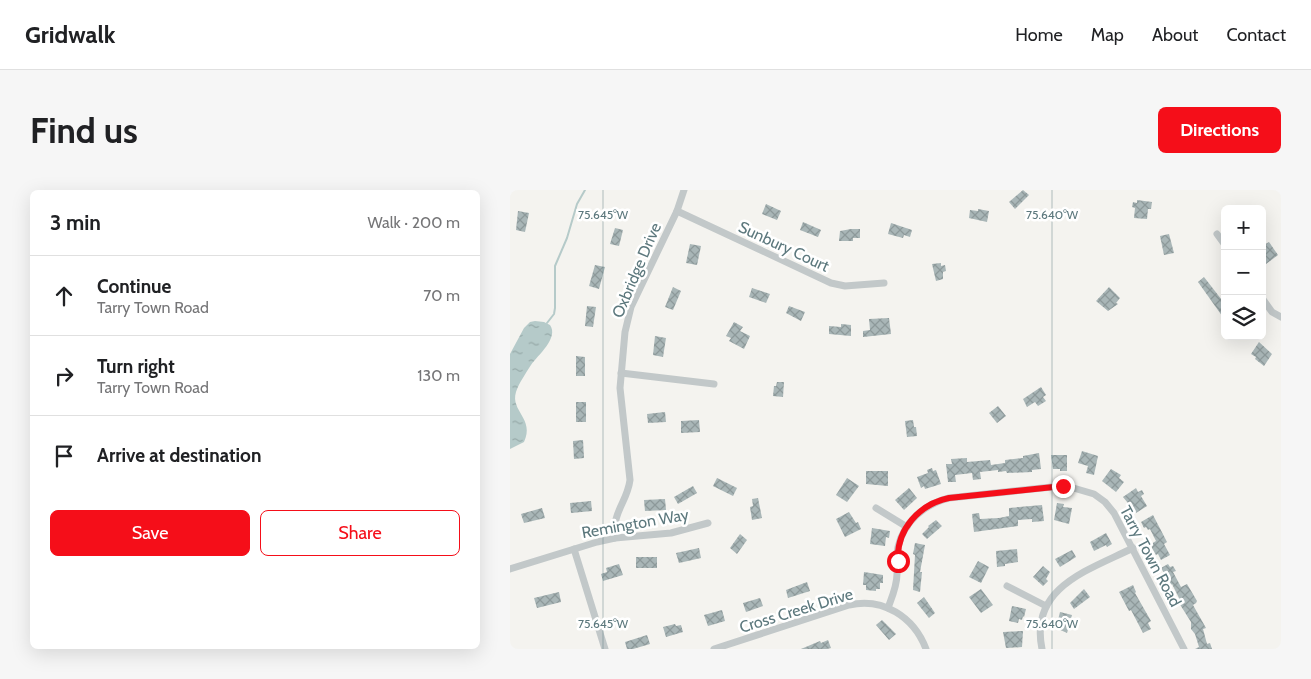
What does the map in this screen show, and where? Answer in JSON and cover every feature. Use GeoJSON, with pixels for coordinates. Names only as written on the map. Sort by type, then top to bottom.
{"type":"FeatureCollection","features":[{"type":"Feature","properties":{"kind":"street","name":"Oxbridge Drive"},"geometry":{"type":"LineString","coordinates":[[615,538],[615,517],[628,490],[630,480],[620,393],[628,315],[677,211],[684,190]]}},
{"type":"Feature","properties":{"kind":"street","name":"Sunbury Court"},"geometry":{"type":"LineString","coordinates":[[677,211],[831,283],[845,286],[884,283]]}},
{"type":"Feature","properties":{"kind":"street"},"geometry":{"type":"LineString","coordinates":[[1217,234],[1221,240]]}},
{"type":"Feature","properties":{"kind":"street"},"geometry":{"type":"LineString","coordinates":[[1266,304],[1272,312],[1281,318]]}},
{"type":"Feature","properties":{"kind":"street"},"geometry":{"type":"LineString","coordinates":[[621,373],[714,384]]}},
{"type":"Feature","properties":{"kind":"street","name":"Tarry Town Road"},"geometry":{"type":"LineString","coordinates":[[888,608],[896,584],[898,548],[907,527],[919,512],[931,504],[940,500],[1052,487],[1070,487],[1086,491],[1105,502],[1119,520],[1184,649]]}},
{"type":"Feature","properties":{"kind":"street"},"geometry":{"type":"LineString","coordinates":[[876,508],[907,527]]}},
{"type":"Feature","properties":{"kind":"street","name":"Remington Way"},"geometry":{"type":"LineString","coordinates":[[510,569],[615,538],[671,533],[708,523]]}},
{"type":"Feature","properties":{"kind":"street"},"geometry":{"type":"LineString","coordinates":[[1042,649],[1040,632],[1046,606],[1056,591],[1068,581],[1133,548]]}},
{"type":"Feature","properties":{"kind":"street"},"geometry":{"type":"LineString","coordinates":[[574,549],[606,649]]}},
{"type":"Feature","properties":{"kind":"street"},"geometry":{"type":"LineString","coordinates":[[1007,586],[1046,606]]}},
{"type":"Feature","properties":{"kind":"street","name":"Cross Creek Drive"},"geometry":{"type":"LineString","coordinates":[[714,649],[849,605],[869,604],[888,608],[903,616],[920,635],[926,649]]}},
{"type":"Feature","properties":{"kind":"water"},"geometry":{"type":"Polygon","coordinates":[[[535,321],[550,325],[552,335],[550,341],[527,371],[516,392],[516,405],[525,421],[527,434],[524,442],[510,449],[510,354],[524,328],[530,322],[535,321]]]}},
{"type":"Feature","properties":{"kind":"building"},"geometry":{"type":"Polygon","coordinates":[[[1023,190],[1029,195],[1015,209],[1009,202],[1023,190]]]}},
{"type":"Feature","properties":{"kind":"building"},"geometry":{"type":"Polygon","coordinates":[[[1137,200],[1152,202],[1151,209],[1148,209],[1147,219],[1134,218],[1135,208],[1132,207],[1133,202],[1137,203],[1137,200]]]}},
{"type":"Feature","properties":{"kind":"building"},"geometry":{"type":"Polygon","coordinates":[[[766,204],[781,211],[777,220],[762,214],[766,204]]]}},
{"type":"Feature","properties":{"kind":"building"},"geometry":{"type":"Polygon","coordinates":[[[978,209],[989,211],[987,222],[969,218],[970,210],[978,211],[978,209]]]}},
{"type":"Feature","properties":{"kind":"building"},"geometry":{"type":"Polygon","coordinates":[[[518,211],[529,213],[525,232],[516,230],[518,211]]]}},
{"type":"Feature","properties":{"kind":"building"},"geometry":{"type":"Polygon","coordinates":[[[803,222],[821,230],[818,237],[800,230],[803,222]]]}},
{"type":"Feature","properties":{"kind":"building"},"geometry":{"type":"Polygon","coordinates":[[[891,223],[912,230],[910,237],[904,235],[903,238],[888,234],[891,223]]]}},
{"type":"Feature","properties":{"kind":"building"},"geometry":{"type":"Polygon","coordinates":[[[615,228],[623,230],[619,246],[610,244],[615,228]]]}},
{"type":"Feature","properties":{"kind":"building"},"geometry":{"type":"Polygon","coordinates":[[[860,229],[860,238],[853,238],[853,241],[839,241],[840,231],[860,229]]]}},
{"type":"Feature","properties":{"kind":"building"},"geometry":{"type":"Polygon","coordinates":[[[1169,234],[1174,253],[1164,255],[1160,236],[1169,234]]]}},
{"type":"Feature","properties":{"kind":"building"},"geometry":{"type":"Polygon","coordinates":[[[1269,242],[1278,255],[1266,264],[1266,250],[1266,244],[1269,242]]]}},
{"type":"Feature","properties":{"kind":"building"},"geometry":{"type":"Polygon","coordinates":[[[690,244],[701,246],[697,265],[686,263],[690,244]]]}},
{"type":"Feature","properties":{"kind":"building"},"geometry":{"type":"Polygon","coordinates":[[[941,263],[941,266],[945,265],[946,271],[943,272],[943,279],[936,281],[932,264],[941,263]]]}},
{"type":"Feature","properties":{"kind":"building"},"geometry":{"type":"Polygon","coordinates":[[[595,265],[605,267],[599,289],[589,286],[595,265]]]}},
{"type":"Feature","properties":{"kind":"building"},"geometry":{"type":"Polygon","coordinates":[[[1204,277],[1221,299],[1221,314],[1198,282],[1204,277]]]}},
{"type":"Feature","properties":{"kind":"building"},"geometry":{"type":"Polygon","coordinates":[[[673,287],[681,291],[673,310],[665,307],[673,287]]]}},
{"type":"Feature","properties":{"kind":"building"},"geometry":{"type":"Polygon","coordinates":[[[1109,287],[1120,298],[1116,303],[1118,304],[1108,311],[1096,301],[1109,287]]]}},
{"type":"Feature","properties":{"kind":"building"},"geometry":{"type":"Polygon","coordinates":[[[752,288],[770,294],[766,303],[749,297],[752,288]]]}},
{"type":"Feature","properties":{"kind":"building"},"geometry":{"type":"Polygon","coordinates":[[[587,306],[596,307],[593,327],[585,326],[587,306]]]}},
{"type":"Feature","properties":{"kind":"building"},"geometry":{"type":"Polygon","coordinates":[[[789,306],[805,312],[801,321],[786,313],[789,306]]]}},
{"type":"Feature","properties":{"kind":"building"},"geometry":{"type":"Polygon","coordinates":[[[889,318],[891,334],[863,337],[863,331],[870,330],[869,319],[889,318]]]}},
{"type":"Feature","properties":{"kind":"building"},"geometry":{"type":"Polygon","coordinates":[[[734,322],[743,327],[740,331],[750,336],[744,349],[729,341],[731,338],[726,336],[734,322]]]}},
{"type":"Feature","properties":{"kind":"building"},"geometry":{"type":"Polygon","coordinates":[[[841,324],[851,325],[851,336],[829,334],[829,326],[841,327],[841,324]]]}},
{"type":"Feature","properties":{"kind":"building"},"geometry":{"type":"Polygon","coordinates":[[[655,336],[666,338],[663,357],[653,355],[655,336]]]}},
{"type":"Feature","properties":{"kind":"building"},"geometry":{"type":"Polygon","coordinates":[[[1259,342],[1272,354],[1264,366],[1251,354],[1259,342]]]}},
{"type":"Feature","properties":{"kind":"building"},"geometry":{"type":"Polygon","coordinates":[[[576,356],[585,357],[585,376],[576,376],[576,356]]]}},
{"type":"Feature","properties":{"kind":"building"},"geometry":{"type":"Polygon","coordinates":[[[777,382],[784,382],[783,397],[773,396],[774,386],[776,386],[777,382]]]}},
{"type":"Feature","properties":{"kind":"building"},"geometry":{"type":"Polygon","coordinates":[[[1041,387],[1046,395],[1043,397],[1046,401],[1038,406],[1035,402],[1027,407],[1023,399],[1041,387]]]}},
{"type":"Feature","properties":{"kind":"building"},"geometry":{"type":"Polygon","coordinates":[[[576,402],[586,402],[586,422],[576,422],[576,402]]]}},
{"type":"Feature","properties":{"kind":"building"},"geometry":{"type":"Polygon","coordinates":[[[998,406],[1006,416],[997,423],[989,413],[998,406]]]}},
{"type":"Feature","properties":{"kind":"building"},"geometry":{"type":"Polygon","coordinates":[[[665,412],[666,422],[648,423],[647,414],[665,412]]]}},
{"type":"Feature","properties":{"kind":"building"},"geometry":{"type":"Polygon","coordinates":[[[699,420],[700,432],[681,433],[681,421],[699,420]]]}},
{"type":"Feature","properties":{"kind":"building"},"geometry":{"type":"Polygon","coordinates":[[[913,420],[917,436],[907,437],[905,421],[913,420]]]}},
{"type":"Feature","properties":{"kind":"building"},"geometry":{"type":"Polygon","coordinates":[[[583,440],[584,458],[574,459],[573,441],[583,440]]]}},
{"type":"Feature","properties":{"kind":"building"},"geometry":{"type":"Polygon","coordinates":[[[1082,451],[1098,456],[1094,475],[1086,473],[1088,466],[1078,463],[1082,451]]]}},
{"type":"Feature","properties":{"kind":"building"},"geometry":{"type":"Polygon","coordinates":[[[1039,453],[1041,469],[1032,470],[1032,472],[1007,473],[1006,471],[998,472],[998,470],[980,472],[981,479],[973,480],[972,473],[955,475],[956,482],[948,482],[946,464],[952,464],[951,459],[967,458],[967,462],[990,460],[991,465],[1039,453]]]}},
{"type":"Feature","properties":{"kind":"building"},"geometry":{"type":"Polygon","coordinates":[[[1051,455],[1067,455],[1067,471],[1053,469],[1051,455]]]}},
{"type":"Feature","properties":{"kind":"building"},"geometry":{"type":"Polygon","coordinates":[[[932,468],[933,471],[936,470],[941,484],[925,489],[924,486],[921,488],[917,477],[928,473],[927,470],[932,468]]]}},
{"type":"Feature","properties":{"kind":"building"},"geometry":{"type":"Polygon","coordinates":[[[1111,469],[1121,475],[1119,478],[1124,482],[1116,492],[1102,481],[1111,469]]]}},
{"type":"Feature","properties":{"kind":"building"},"geometry":{"type":"Polygon","coordinates":[[[866,471],[888,471],[888,486],[866,484],[866,471]]]}},
{"type":"Feature","properties":{"kind":"building"},"geometry":{"type":"Polygon","coordinates":[[[717,478],[737,488],[733,496],[713,486],[717,478]]]}},
{"type":"Feature","properties":{"kind":"building"},"geometry":{"type":"Polygon","coordinates":[[[847,478],[859,486],[847,502],[836,495],[847,478]]]}},
{"type":"Feature","properties":{"kind":"building"},"geometry":{"type":"Polygon","coordinates":[[[693,486],[697,493],[678,504],[674,497],[693,486]]]}},
{"type":"Feature","properties":{"kind":"building"},"geometry":{"type":"Polygon","coordinates":[[[909,488],[917,498],[904,510],[895,500],[909,488]]]}},
{"type":"Feature","properties":{"kind":"building"},"geometry":{"type":"Polygon","coordinates":[[[1136,488],[1138,492],[1142,490],[1144,494],[1141,496],[1147,506],[1136,513],[1123,497],[1136,488]]]}},
{"type":"Feature","properties":{"kind":"building"},"geometry":{"type":"Polygon","coordinates":[[[758,498],[762,518],[752,520],[750,507],[753,506],[752,499],[758,498]]]}},
{"type":"Feature","properties":{"kind":"building"},"geometry":{"type":"Polygon","coordinates":[[[665,499],[666,510],[645,511],[644,500],[665,499]]]}},
{"type":"Feature","properties":{"kind":"building"},"geometry":{"type":"Polygon","coordinates":[[[591,501],[592,511],[571,513],[570,503],[591,501]]]}},
{"type":"Feature","properties":{"kind":"building"},"geometry":{"type":"Polygon","coordinates":[[[1057,503],[1064,504],[1063,507],[1072,508],[1069,524],[1054,520],[1057,503]]]}},
{"type":"Feature","properties":{"kind":"building"},"geometry":{"type":"Polygon","coordinates":[[[1042,505],[1044,521],[1032,522],[1032,519],[1018,520],[1018,526],[974,532],[972,514],[979,513],[980,519],[999,518],[1009,516],[1009,508],[1042,505]]]}},
{"type":"Feature","properties":{"kind":"building"},"geometry":{"type":"Polygon","coordinates":[[[542,508],[545,518],[524,523],[521,514],[542,508]]]}},
{"type":"Feature","properties":{"kind":"building"},"geometry":{"type":"Polygon","coordinates":[[[849,512],[856,523],[858,522],[861,529],[845,537],[836,519],[849,512]]]}},
{"type":"Feature","properties":{"kind":"building"},"geometry":{"type":"Polygon","coordinates":[[[1153,515],[1167,542],[1164,544],[1170,555],[1161,560],[1152,548],[1151,544],[1156,541],[1150,529],[1144,528],[1141,522],[1153,515]]]}},
{"type":"Feature","properties":{"kind":"building"},"geometry":{"type":"Polygon","coordinates":[[[936,520],[942,526],[927,539],[922,534],[936,520]]]}},
{"type":"Feature","properties":{"kind":"building"},"geometry":{"type":"Polygon","coordinates":[[[872,528],[890,531],[889,538],[886,537],[885,546],[870,544],[872,528]]]}},
{"type":"Feature","properties":{"kind":"building"},"geometry":{"type":"Polygon","coordinates":[[[1106,533],[1112,544],[1094,551],[1090,542],[1106,533]]]}},
{"type":"Feature","properties":{"kind":"building"},"geometry":{"type":"Polygon","coordinates":[[[740,534],[747,540],[737,554],[730,548],[740,534]]]}},
{"type":"Feature","properties":{"kind":"building"},"geometry":{"type":"Polygon","coordinates":[[[915,543],[925,545],[920,572],[922,572],[920,592],[913,590],[915,555],[913,554],[915,543]]]}},
{"type":"Feature","properties":{"kind":"building"},"geometry":{"type":"Polygon","coordinates":[[[699,548],[701,558],[679,563],[676,553],[699,548]]]}},
{"type":"Feature","properties":{"kind":"building"},"geometry":{"type":"Polygon","coordinates":[[[1017,549],[1018,562],[997,567],[996,551],[1017,549]]]}},
{"type":"Feature","properties":{"kind":"building"},"geometry":{"type":"Polygon","coordinates":[[[1072,550],[1076,557],[1060,567],[1055,559],[1072,550]]]}},
{"type":"Feature","properties":{"kind":"building"},"geometry":{"type":"Polygon","coordinates":[[[636,557],[657,557],[657,568],[636,568],[636,557]]]}},
{"type":"Feature","properties":{"kind":"building"},"geometry":{"type":"Polygon","coordinates":[[[978,561],[989,567],[981,583],[969,577],[978,561]]]}},
{"type":"Feature","properties":{"kind":"building"},"geometry":{"type":"Polygon","coordinates":[[[619,564],[623,575],[603,581],[601,574],[607,572],[606,568],[619,564]]]}},
{"type":"Feature","properties":{"kind":"building"},"geometry":{"type":"Polygon","coordinates":[[[1168,564],[1170,567],[1173,566],[1176,571],[1173,572],[1181,587],[1187,584],[1197,601],[1193,605],[1206,628],[1203,629],[1207,644],[1210,643],[1212,649],[1195,649],[1199,647],[1195,634],[1191,629],[1191,622],[1179,603],[1181,602],[1172,584],[1161,568],[1168,564]]]}},
{"type":"Feature","properties":{"kind":"building"},"geometry":{"type":"Polygon","coordinates":[[[1043,566],[1050,572],[1046,579],[1048,581],[1043,586],[1033,577],[1043,566]]]}},
{"type":"Feature","properties":{"kind":"building"},"geometry":{"type":"Polygon","coordinates":[[[864,572],[883,575],[883,583],[880,583],[880,589],[876,589],[876,591],[866,590],[866,585],[863,585],[864,572]]]}},
{"type":"Feature","properties":{"kind":"building"},"geometry":{"type":"Polygon","coordinates":[[[807,582],[810,591],[788,598],[786,590],[807,582]]]}},
{"type":"Feature","properties":{"kind":"building"},"geometry":{"type":"Polygon","coordinates":[[[1133,585],[1135,593],[1151,621],[1148,623],[1151,629],[1143,633],[1119,592],[1133,585]]]}},
{"type":"Feature","properties":{"kind":"building"},"geometry":{"type":"Polygon","coordinates":[[[981,589],[993,605],[981,613],[969,597],[981,589]]]}},
{"type":"Feature","properties":{"kind":"building"},"geometry":{"type":"Polygon","coordinates":[[[1084,589],[1090,597],[1074,609],[1070,603],[1084,589]]]}},
{"type":"Feature","properties":{"kind":"building"},"geometry":{"type":"Polygon","coordinates":[[[559,592],[561,602],[537,608],[534,598],[559,592]]]}},
{"type":"Feature","properties":{"kind":"building"},"geometry":{"type":"Polygon","coordinates":[[[924,597],[935,613],[929,618],[917,603],[924,597]]]}},
{"type":"Feature","properties":{"kind":"building"},"geometry":{"type":"Polygon","coordinates":[[[760,598],[763,606],[746,612],[743,603],[760,598]]]}},
{"type":"Feature","properties":{"kind":"building"},"geometry":{"type":"Polygon","coordinates":[[[1012,606],[1026,609],[1024,617],[1022,620],[1019,619],[1018,623],[1009,621],[1012,606]]]}},
{"type":"Feature","properties":{"kind":"building"},"geometry":{"type":"Polygon","coordinates":[[[722,610],[725,621],[708,626],[704,615],[722,610]]]}},
{"type":"Feature","properties":{"kind":"building"},"geometry":{"type":"Polygon","coordinates":[[[1060,612],[1072,615],[1067,633],[1056,628],[1060,612]]]}},
{"type":"Feature","properties":{"kind":"building"},"geometry":{"type":"Polygon","coordinates":[[[882,620],[896,634],[889,640],[876,625],[882,620]]]}},
{"type":"Feature","properties":{"kind":"building"},"geometry":{"type":"Polygon","coordinates":[[[675,624],[676,626],[681,625],[683,632],[666,637],[663,627],[675,624]]]}},
{"type":"Feature","properties":{"kind":"building"},"geometry":{"type":"Polygon","coordinates":[[[1023,631],[1022,647],[1006,648],[1003,632],[1023,631]]]}},
{"type":"Feature","properties":{"kind":"building"},"geometry":{"type":"Polygon","coordinates":[[[647,635],[650,644],[627,649],[625,642],[647,635]]]}},
{"type":"Feature","properties":{"kind":"building"},"geometry":{"type":"Polygon","coordinates":[[[828,640],[831,648],[801,649],[820,641],[821,643],[828,640]]]}},
{"type":"Feature","properties":{"kind":"waterway"},"geometry":{"type":"LineString","coordinates":[[547,323],[554,314],[555,308],[555,266],[567,238],[577,204],[585,190]]}},
{"type":"Feature","properties":{"kind":"route"},"geometry":{"type":"LineString","coordinates":[[898,561],[898,548],[907,527],[919,512],[931,504],[949,498],[1063,486]]}}]}
